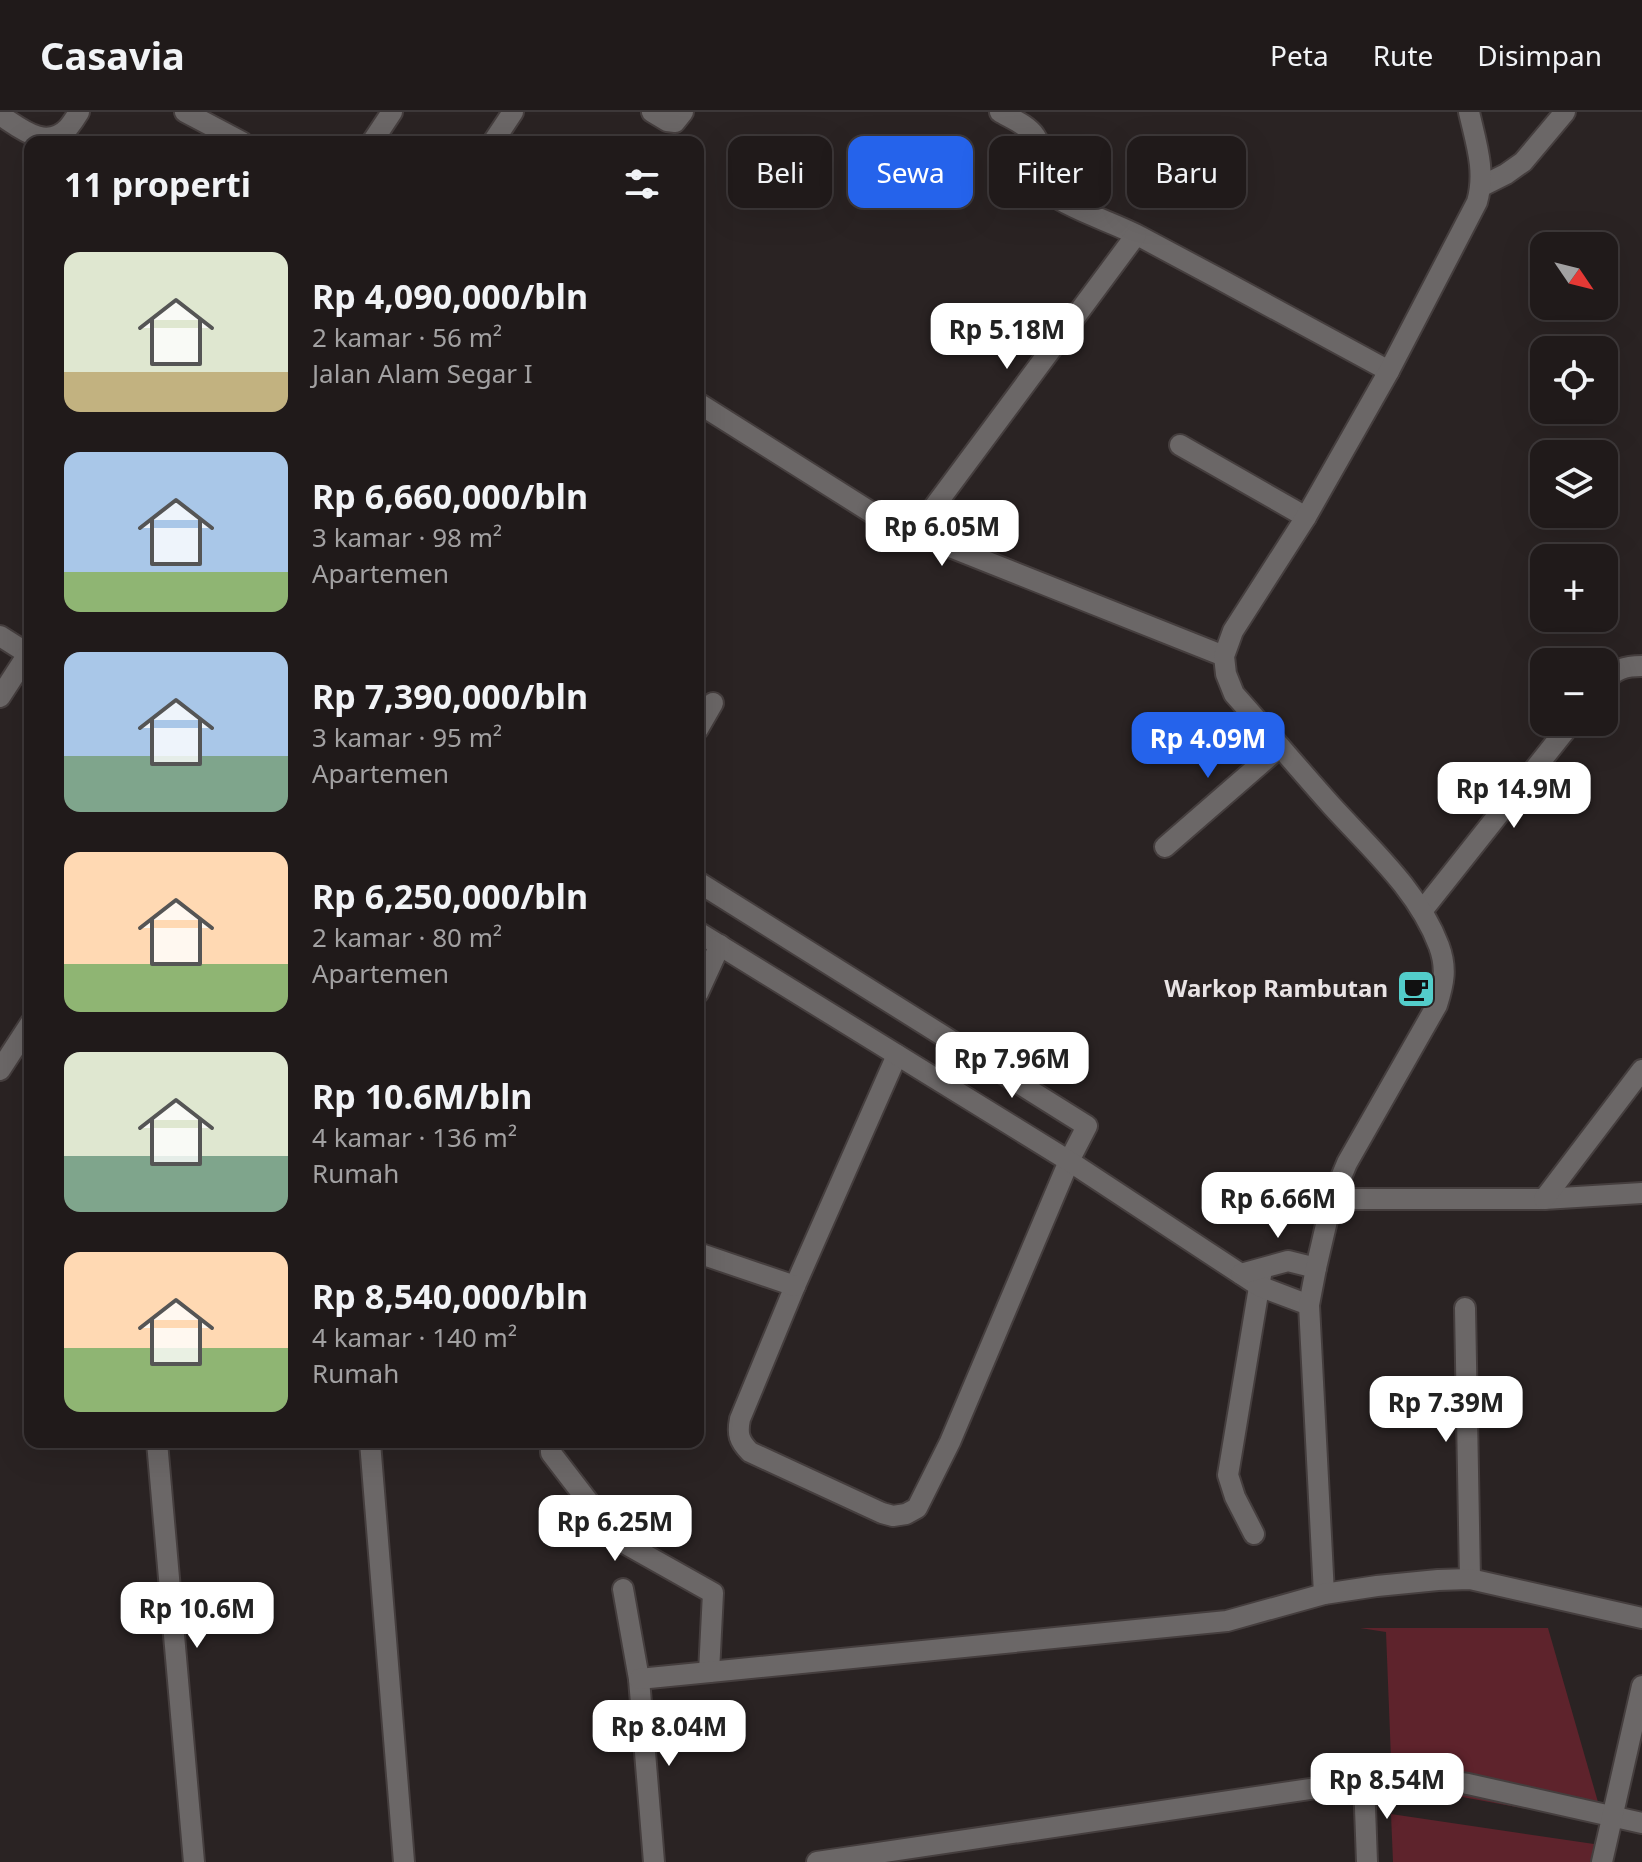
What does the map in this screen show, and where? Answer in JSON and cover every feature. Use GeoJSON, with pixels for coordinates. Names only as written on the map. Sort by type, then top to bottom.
{"type":"FeatureCollection","features":[{"type":"Feature","properties":{"kind":"street"},"geometry":{"type":"LineString","coordinates":[[55,136],[68,128],[79,112]]}},
{"type":"Feature","properties":{"kind":"street"},"geometry":{"type":"LineString","coordinates":[[185,112],[231,136]]}},
{"type":"Feature","properties":{"kind":"street"},"geometry":{"type":"LineString","coordinates":[[376,136],[392,112]]}},
{"type":"Feature","properties":{"kind":"street"},"geometry":{"type":"LineString","coordinates":[[497,136],[513,112]]}},
{"type":"Feature","properties":{"kind":"street"},"geometry":{"type":"LineString","coordinates":[[652,112],[675,122],[683,112]]}},
{"type":"Feature","properties":{"kind":"street"},"geometry":{"type":"LineString","coordinates":[[1000,112],[1032,132],[1037,139],[1039,147],[1035,174],[1047,191],[1136,235],[1389,371]]}},
{"type":"Feature","properties":{"kind":"street"},"geometry":{"type":"LineString","coordinates":[[1324,1594],[1309,1305],[1332,1199],[1347,1163],[1437,1005],[1444,982],[1443,961],[1422,911],[1391,869],[1234,694],[1226,674],[1224,656],[1233,631],[1306,517],[1389,371],[1477,202],[1482,186],[1480,161],[1469,112]]}},
{"type":"Feature","properties":{"kind":"street"},"geometry":{"type":"LineString","coordinates":[[1482,186],[1523,162],[1565,112]]}},
{"type":"Feature","properties":{"kind":"street"},"geometry":{"type":"LineString","coordinates":[[0,115],[32,136]]}},
{"type":"Feature","properties":{"kind":"street"},"geometry":{"type":"LineString","coordinates":[[914,534],[1136,235]]}},
{"type":"Feature","properties":{"kind":"street"},"geometry":{"type":"LineString","coordinates":[[704,407],[885,521],[1224,656]]}},
{"type":"Feature","properties":{"kind":"street"},"geometry":{"type":"LineString","coordinates":[[1180,445],[1306,517]]}},
{"type":"Feature","properties":{"kind":"street"},"geometry":{"type":"LineString","coordinates":[[0,636],[24,651]]}},
{"type":"Feature","properties":{"kind":"street"},"geometry":{"type":"LineString","coordinates":[[0,697],[24,661]]}},
{"type":"Feature","properties":{"kind":"street"},"geometry":{"type":"LineString","coordinates":[[1618,669],[1642,666]]}},
{"type":"Feature","properties":{"kind":"street"},"geometry":{"type":"LineString","coordinates":[[704,719],[713,703]]}},
{"type":"Feature","properties":{"kind":"street"},"geometry":{"type":"LineString","coordinates":[[1422,911],[1561,736]]}},
{"type":"Feature","properties":{"kind":"street"},"geometry":{"type":"LineString","coordinates":[[1165,847],[1280,747]]}},
{"type":"Feature","properties":{"kind":"street"},"geometry":{"type":"LineString","coordinates":[[704,886],[1087,1126],[1069,1161],[950,1442],[917,1508],[893,1516],[750,1452],[740,1442],[738,1430],[795,1286],[897,1055]]}},
{"type":"Feature","properties":{"kind":"street"},"geometry":{"type":"LineString","coordinates":[[704,936],[1069,1161],[1241,1274],[1261,1278],[1309,1305]]}},
{"type":"Feature","properties":{"kind":"street"},"geometry":{"type":"LineString","coordinates":[[704,980],[720,945]]}},
{"type":"Feature","properties":{"kind":"street"},"geometry":{"type":"LineString","coordinates":[[0,1070],[24,1033]]}},
{"type":"Feature","properties":{"kind":"street"},"geometry":{"type":"LineString","coordinates":[[1544,1199],[1642,1070]]}},
{"type":"Feature","properties":{"kind":"street"},"geometry":{"type":"LineString","coordinates":[[1332,1199],[1544,1199],[1642,1193]]}},
{"type":"Feature","properties":{"kind":"street"},"geometry":{"type":"LineString","coordinates":[[704,1255],[795,1286]]}},
{"type":"Feature","properties":{"kind":"street"},"geometry":{"type":"LineString","coordinates":[[1254,1534],[1235,1497],[1228,1475],[1261,1278],[1288,1261],[1316,1268]]}},
{"type":"Feature","properties":{"kind":"street"},"geometry":{"type":"LineString","coordinates":[[1465,1308],[1470,1579]]}},
{"type":"Feature","properties":{"kind":"street"},"geometry":{"type":"LineString","coordinates":[[158,1448],[194,1862]]}},
{"type":"Feature","properties":{"kind":"street"},"geometry":{"type":"LineString","coordinates":[[370,1448],[404,1862]]}},
{"type":"Feature","properties":{"kind":"street"},"geometry":{"type":"LineString","coordinates":[[551,1448],[551,1453],[617,1539],[713,1593],[709,1672]]}},
{"type":"Feature","properties":{"kind":"street"},"geometry":{"type":"LineString","coordinates":[[639,1679],[1227,1621],[1324,1594],[1438,1580],[1470,1579],[1642,1618]]}},
{"type":"Feature","properties":{"kind":"street"},"geometry":{"type":"LineString","coordinates":[[623,1589],[639,1679],[654,1862]]}},
{"type":"Feature","properties":{"kind":"street"},"geometry":{"type":"LineString","coordinates":[[1602,1862],[1642,1686]]}},
{"type":"Feature","properties":{"kind":"street"},"geometry":{"type":"LineString","coordinates":[[817,1862],[1364,1781],[1432,1779],[1468,1784],[1642,1823]]}},
{"type":"Feature","properties":{"kind":"street"},"geometry":{"type":"LineString","coordinates":[[1364,1781],[1367,1862]]}},
{"type":"Feature","properties":{"kind":"shaded area"},"geometry":{"type":"Polygon","coordinates":[[[1360,1628],[1548,1628],[1604,1823],[1392,1784],[1386,1632],[1360,1628]]]}},
{"type":"Feature","properties":{"kind":"shaded area"},"geometry":{"type":"Polygon","coordinates":[[[1391,1814],[1594,1844],[1592,1862],[1393,1862],[1391,1814]]]}},
{"type":"Feature","properties":{"kind":"place","name":"Warkop Rambutan"},"geometry":{"type":"Point","coordinates":[1416,989]}}]}
